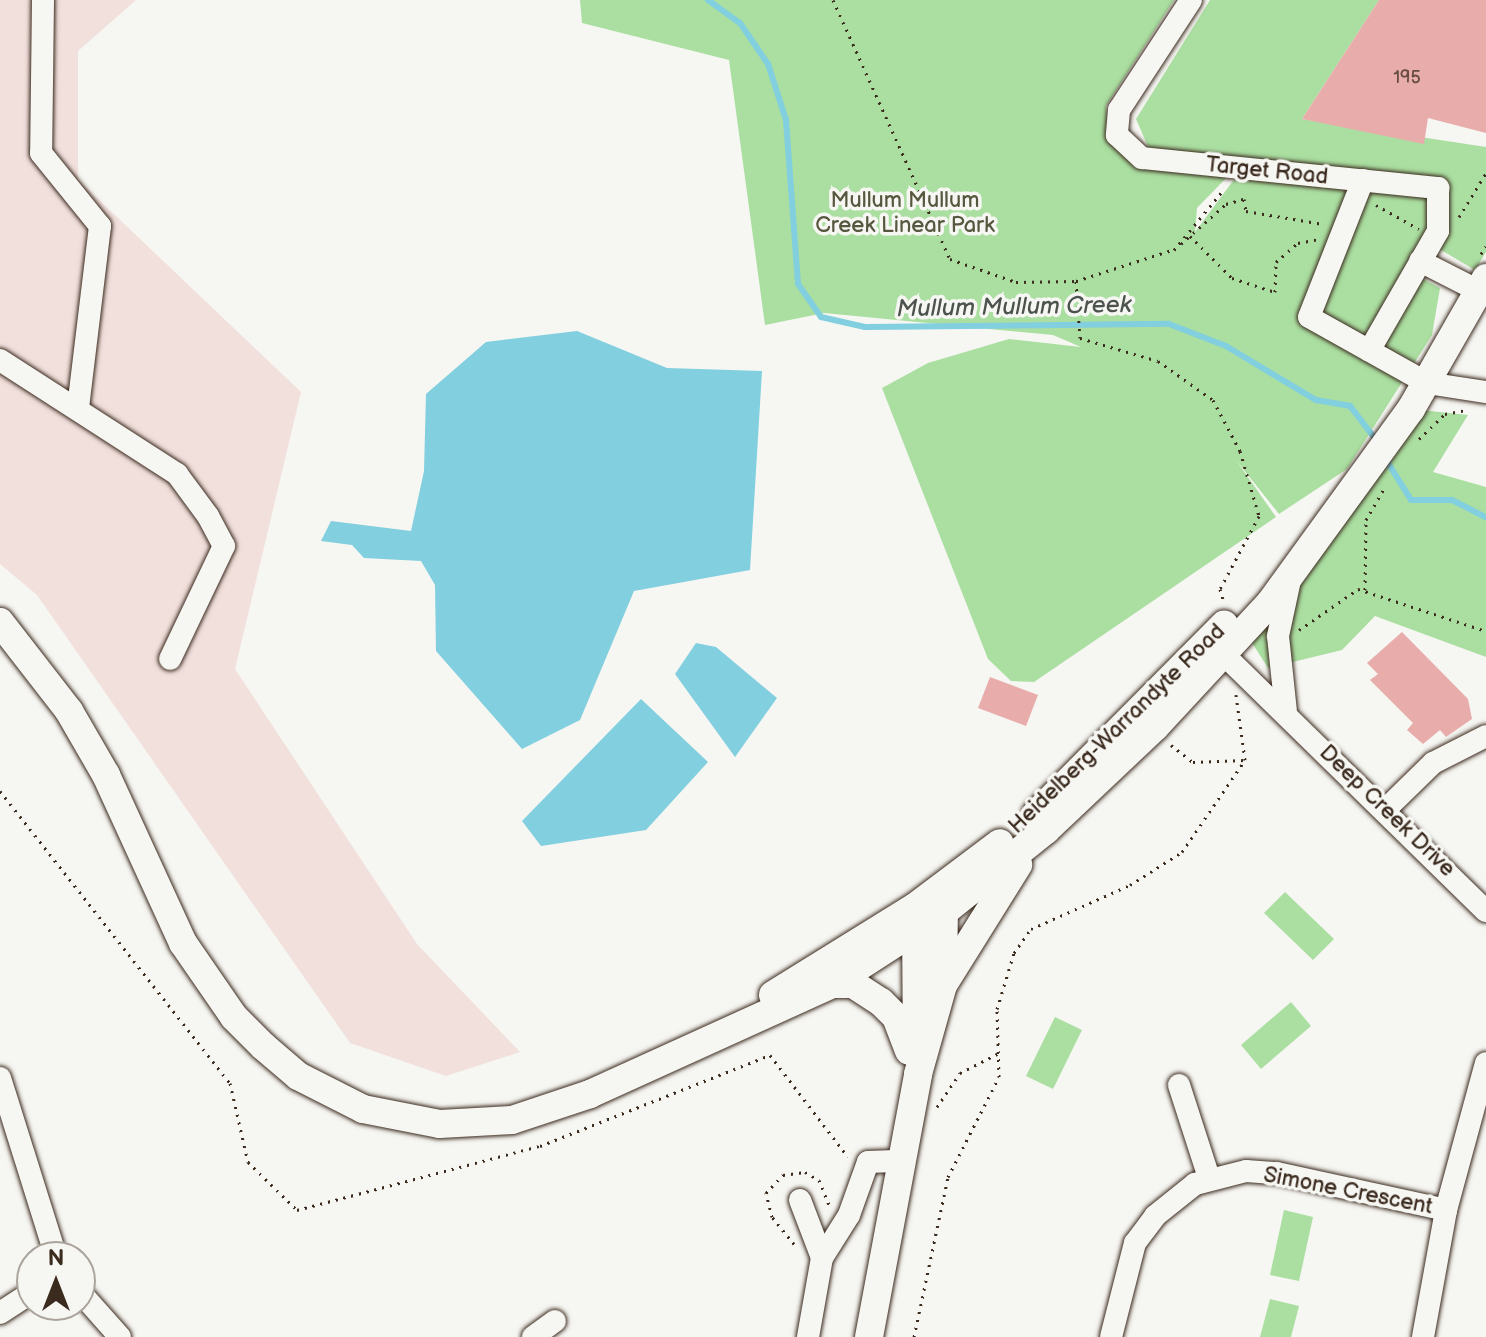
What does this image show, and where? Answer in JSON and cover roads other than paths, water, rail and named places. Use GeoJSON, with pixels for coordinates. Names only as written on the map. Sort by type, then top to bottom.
{"type":"FeatureCollection","features":[{"type":"Feature","properties":{"kind":"main road","name":"Heidelberg-Warrandyte Road"},"geometry":{"type":"LineString","coordinates":[[944,898],[1224,654],[1235,614],[1369,491],[1411,409],[1482,284]]}},
{"type":"Feature","properties":{"kind":"main road","name":"Heidelberg-Warrandyte Road"},"geometry":{"type":"LineString","coordinates":[[0,622],[77,724],[205,979],[263,1046],[323,1092],[395,1117],[440,1124],[512,1120],[590,1094],[832,984],[944,898],[1046,830],[1155,727],[1224,654],[1322,536]]}},
{"type":"Feature","properties":{"kind":"main road"},"geometry":{"type":"LineString","coordinates":[[943,985],[1002,886],[1046,830]]}},
{"type":"Feature","properties":{"kind":"main road"},"geometry":{"type":"LineString","coordinates":[[869,1337],[918,1074],[943,985],[944,898]]}},
{"type":"Feature","properties":{"kind":"main road","name":"Heidelberg-Warrandyte Road"},"geometry":{"type":"LineString","coordinates":[[702,1041],[917,918]]}},
{"type":"Feature","properties":{"kind":"main road"},"geometry":{"type":"LineString","coordinates":[[917,918],[918,1074]]}},
{"type":"Feature","properties":{"kind":"main road"},"geometry":{"type":"LineString","coordinates":[[832,984],[853,984],[896,1017],[918,1074]]}},
{"type":"Feature","properties":{"kind":"street"},"geometry":{"type":"LineString","coordinates":[[43,0],[41,153],[100,226],[78,408]]}},
{"type":"Feature","properties":{"kind":"street","name":"Target Road"},"geometry":{"type":"LineString","coordinates":[[1191,0],[1119,110],[1117,135],[1142,158],[1438,188],[1438,231],[1420,261]]}},
{"type":"Feature","properties":{"kind":"street"},"geometry":{"type":"LineString","coordinates":[[1363,180],[1309,317],[1427,383],[1480,400]]}},
{"type":"Feature","properties":{"kind":"street"},"geometry":{"type":"LineString","coordinates":[[1369,351],[1420,261],[1482,284]]}},
{"type":"Feature","properties":{"kind":"street"},"geometry":{"type":"LineString","coordinates":[[0,360],[177,474],[224,546],[170,659]]}},
{"type":"Feature","properties":{"kind":"street"},"geometry":{"type":"LineString","coordinates":[[1286,712],[1278,636],[1291,575]]}},
{"type":"Feature","properties":{"kind":"street","name":"Deep Creek Drive"},"geometry":{"type":"LineString","coordinates":[[1224,654],[1486,911]]}},
{"type":"Feature","properties":{"kind":"street"},"geometry":{"type":"LineString","coordinates":[[1385,810],[1433,763],[1486,736]]}},
{"type":"Feature","properties":{"kind":"street"},"geometry":{"type":"LineString","coordinates":[[1423,1337],[1446,1210],[1486,1063]]}},
{"type":"Feature","properties":{"kind":"street"},"geometry":{"type":"LineString","coordinates":[[0,1078],[51,1241]]}},
{"type":"Feature","properties":{"kind":"street"},"geometry":{"type":"LineString","coordinates":[[1179,1085],[1209,1178]]}},
{"type":"Feature","properties":{"kind":"street"},"geometry":{"type":"LineString","coordinates":[[808,1337],[822,1258],[849,1215],[868,1162],[902,1161]]}},
{"type":"Feature","properties":{"kind":"street","name":"Simone Crescent"},"geometry":{"type":"LineString","coordinates":[[1111,1337],[1124,1271],[1140,1235],[1182,1192],[1209,1178],[1277,1173],[1446,1210]]}},
{"type":"Feature","properties":{"kind":"street"},"geometry":{"type":"LineString","coordinates":[[800,1200],[822,1258]]}},
{"type":"Feature","properties":{"kind":"street"},"geometry":{"type":"LineString","coordinates":[[96,1310],[120,1337]]}},
{"type":"Feature","properties":{"kind":"street"},"geometry":{"type":"LineString","coordinates":[[533,1337],[555,1321]]}},
{"type":"Feature","properties":{"kind":"water"},"geometry":{"type":"Polygon","coordinates":[[[577,331],[667,368],[762,371],[750,570],[634,591],[580,720],[522,749],[436,651],[435,585],[421,561],[364,558],[352,545],[321,541],[331,521],[411,531],[424,471],[426,394],[486,342],[577,331]]]}},
{"type":"Feature","properties":{"kind":"water"},"geometry":{"type":"Polygon","coordinates":[[[696,643],[716,647],[777,698],[735,757],[675,674],[696,643]]]}},
{"type":"Feature","properties":{"kind":"water"},"geometry":{"type":"Polygon","coordinates":[[[641,699],[708,762],[646,830],[541,846],[522,821],[641,699]]]}},
{"type":"Feature","properties":{"kind":"waterway","name":"Mullum Mullum Creek"},"geometry":{"type":"LineString","coordinates":[[708,0],[740,23],[768,64],[786,120],[798,284],[821,317],[865,327],[1169,324],[1226,346],[1316,400],[1350,406],[1377,441]]}},
{"type":"Feature","properties":{"kind":"waterway","name":"Mullum Mullum Creek"},"geometry":{"type":"LineString","coordinates":[[1385,458],[1411,500],[1452,500],[1486,517]]}},
{"type":"Feature","properties":{"kind":"park label","name":"Mullum Mullum Creek Linear Park"},"geometry":{"type":"Point","coordinates":[905,212]}}]}
